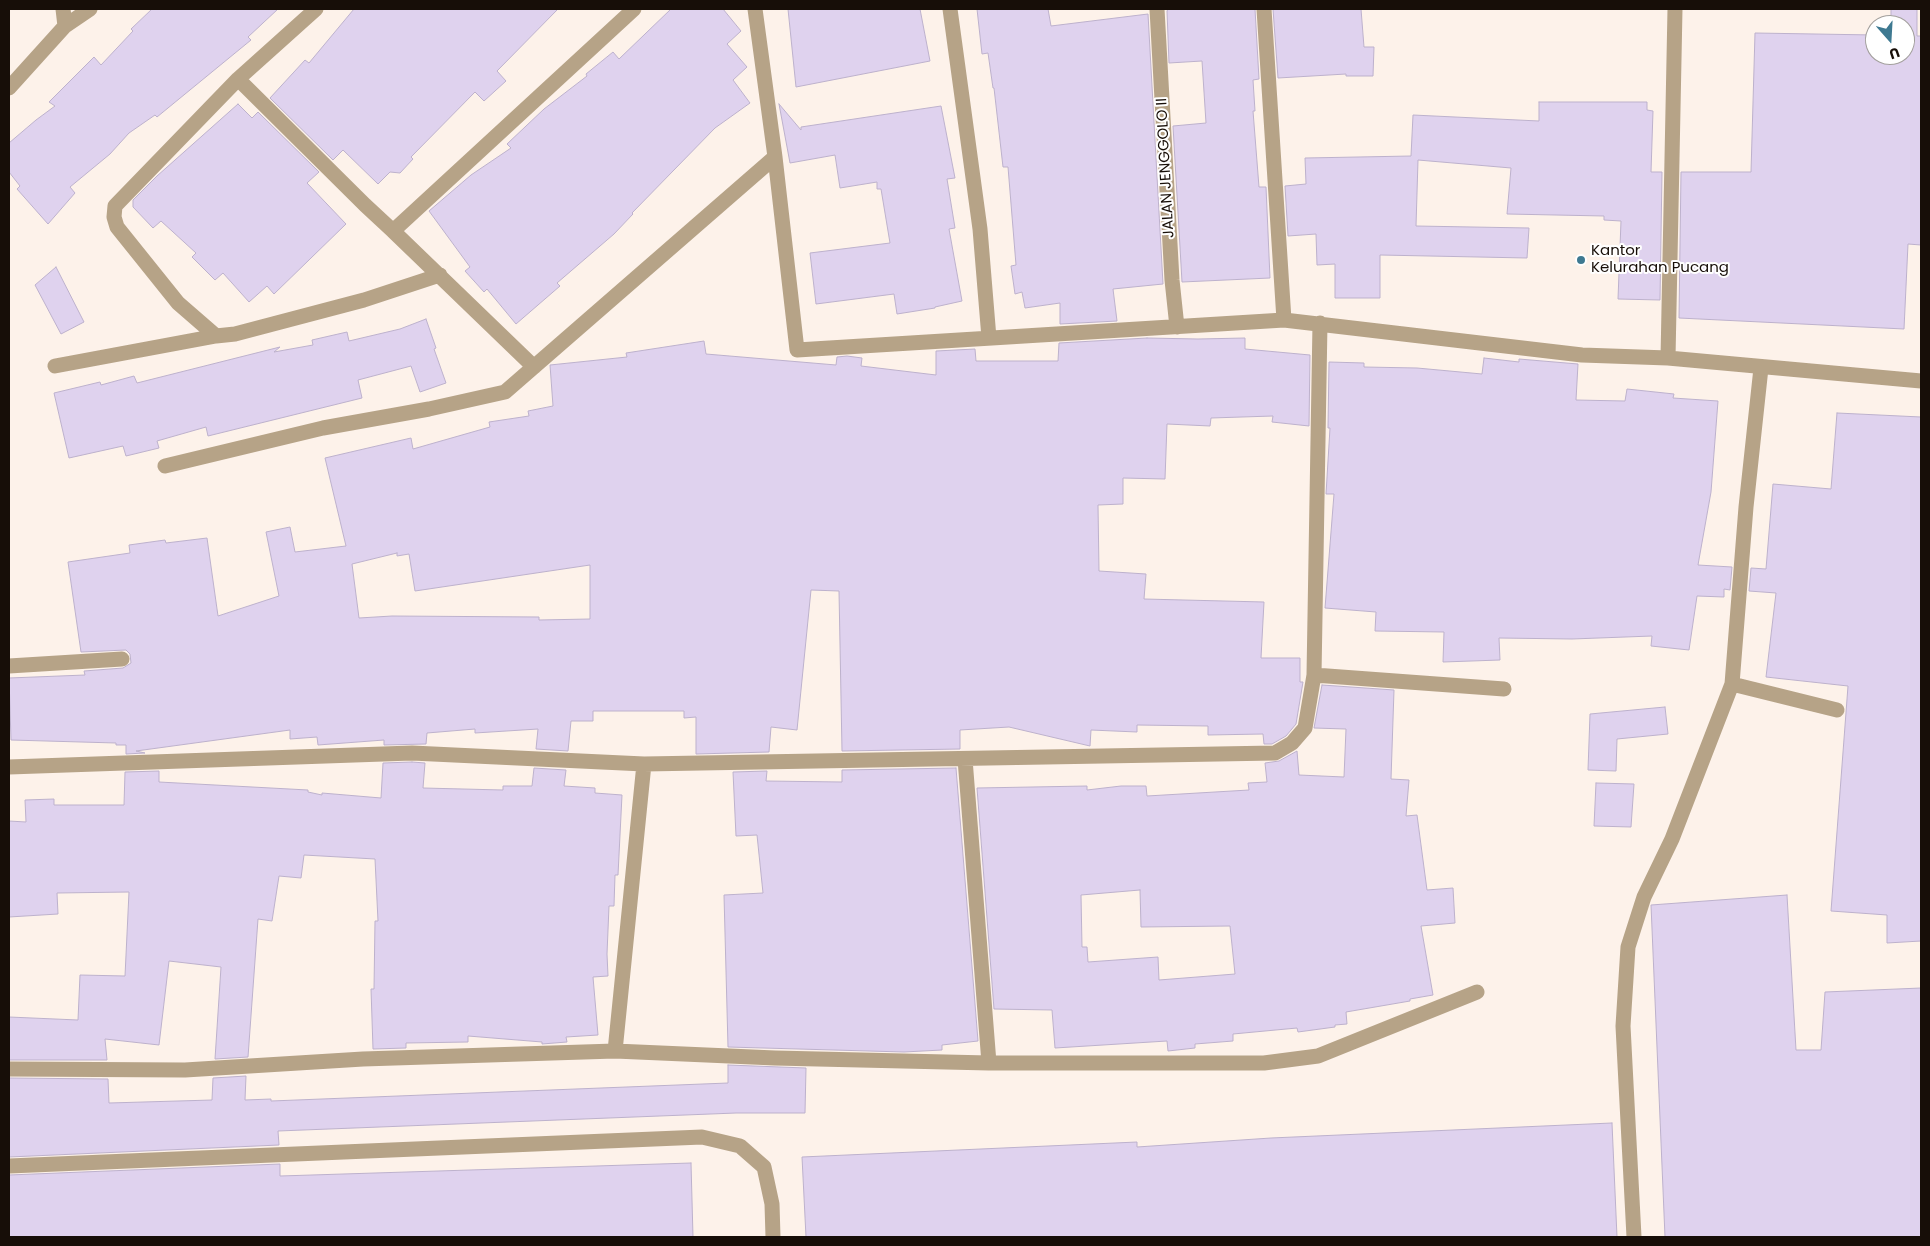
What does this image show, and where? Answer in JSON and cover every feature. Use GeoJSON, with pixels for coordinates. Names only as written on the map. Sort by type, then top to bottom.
{"type":"FeatureCollection","features":[{"type":"Feature","properties":{"kind":"street"},"geometry":{"type":"LineString","coordinates":[[63,9],[65,26]]}},
{"type":"Feature","properties":{"kind":"street"},"geometry":{"type":"LineString","coordinates":[[9,88],[65,26],[90,9]]}},
{"type":"Feature","properties":{"kind":"street"},"geometry":{"type":"LineString","coordinates":[[216,336],[178,303],[117,227],[114,218],[115,206],[238,79],[316,9]]}},
{"type":"Feature","properties":{"kind":"street"},"geometry":{"type":"LineString","coordinates":[[393,231],[634,9]]}},
{"type":"Feature","properties":{"kind":"street"},"geometry":{"type":"LineString","coordinates":[[755,9],[775,157],[797,350],[1284,320],[1582,356],[1668,358],[1921,382]]}},
{"type":"Feature","properties":{"kind":"street"},"geometry":{"type":"LineString","coordinates":[[950,9],[980,229],[989,338]]}},
{"type":"Feature","properties":{"kind":"street","name":"JALAN JENGGOLO II"},"geometry":{"type":"LineString","coordinates":[[1157,9],[1176,327]]}},
{"type":"Feature","properties":{"kind":"street"},"geometry":{"type":"LineString","coordinates":[[1264,9],[1284,320]]}},
{"type":"Feature","properties":{"kind":"street"},"geometry":{"type":"LineString","coordinates":[[1668,358],[1675,9]]}},
{"type":"Feature","properties":{"kind":"street"},"geometry":{"type":"LineString","coordinates":[[238,79],[365,205],[534,367]]}},
{"type":"Feature","properties":{"kind":"street"},"geometry":{"type":"LineString","coordinates":[[165,466],[323,428],[505,392],[775,157]]}},
{"type":"Feature","properties":{"kind":"street"},"geometry":{"type":"LineString","coordinates":[[54,366],[235,334],[364,300],[440,275]]}},
{"type":"Feature","properties":{"kind":"street"},"geometry":{"type":"LineString","coordinates":[[9,767],[412,752],[644,764],[1275,753],[1292,743],[1305,728],[1314,675],[1320,323]]}},
{"type":"Feature","properties":{"kind":"street"},"geometry":{"type":"LineString","coordinates":[[1634,1237],[1623,1026],[1628,947],[1644,897],[1672,839],[1732,684],[1746,507],[1761,368]]}},
{"type":"Feature","properties":{"kind":"street"},"geometry":{"type":"LineString","coordinates":[[9,666],[122,659]]}},
{"type":"Feature","properties":{"kind":"street"},"geometry":{"type":"LineString","coordinates":[[1314,675],[1504,689]]}},
{"type":"Feature","properties":{"kind":"street"},"geometry":{"type":"LineString","coordinates":[[1732,684],[1837,710]]}},
{"type":"Feature","properties":{"kind":"street"},"geometry":{"type":"LineString","coordinates":[[965,759],[989,1063]]}},
{"type":"Feature","properties":{"kind":"street"},"geometry":{"type":"LineString","coordinates":[[615,1051],[644,764]]}},
{"type":"Feature","properties":{"kind":"street"},"geometry":{"type":"LineString","coordinates":[[9,1070],[185,1070],[363,1059],[615,1051],[775,1058],[989,1063],[1264,1063],[1318,1056],[1477,992]]}},
{"type":"Feature","properties":{"kind":"street"},"geometry":{"type":"LineString","coordinates":[[9,1166],[702,1137],[740,1146],[764,1167],[772,1204],[773,1237]]}},
{"type":"Feature","properties":{"kind":"building"},"geometry":{"type":"Polygon","coordinates":[[[152,9],[278,9],[248,37],[251,40],[157,117],[155,115],[129,133],[110,154],[70,187],[75,193],[48,224],[17,189],[20,186],[9,172],[9,143],[55,106],[49,102],[94,57],[101,65],[133,31],[131,29],[152,9]]]}},
{"type":"Feature","properties":{"kind":"building"},"geometry":{"type":"Polygon","coordinates":[[[354,9],[558,9],[497,71],[506,81],[484,101],[475,92],[411,157],[413,159],[400,173],[390,172],[378,184],[343,150],[333,160],[270,98],[305,60],[309,63],[354,9]]]}},
{"type":"Feature","properties":{"kind":"building"},"geometry":{"type":"Polygon","coordinates":[[[671,9],[723,9],[741,31],[727,44],[747,67],[733,80],[750,103],[715,128],[614,234],[557,283],[560,286],[516,324],[487,289],[484,292],[465,271],[470,267],[429,211],[471,175],[511,148],[507,144],[544,109],[587,76],[586,74],[613,52],[619,59],[671,9]]]}},
{"type":"Feature","properties":{"kind":"building"},"geometry":{"type":"Polygon","coordinates":[[[788,9],[920,9],[930,61],[796,87],[788,9]]]}},
{"type":"Feature","properties":{"kind":"building"},"geometry":{"type":"Polygon","coordinates":[[[977,9],[1048,9],[1051,26],[1148,14],[1163,284],[1113,289],[1117,321],[1060,324],[1060,303],[1025,308],[1022,292],[1015,294],[1011,266],[1016,265],[1008,167],[1003,167],[994,88],[988,53],[982,54],[977,9]]]}},
{"type":"Feature","properties":{"kind":"building"},"geometry":{"type":"Polygon","coordinates":[[[1168,9],[1255,9],[1259,79],[1253,80],[1255,111],[1253,111],[1259,187],[1266,187],[1270,278],[1182,282],[1173,126],[1206,123],[1202,61],[1169,63],[1168,9]]]}},
{"type":"Feature","properties":{"kind":"building"},"geometry":{"type":"Polygon","coordinates":[[[1273,9],[1361,9],[1364,47],[1374,47],[1373,76],[1346,76],[1346,74],[1278,78],[1273,9]]]}},
{"type":"Feature","properties":{"kind":"building"},"geometry":{"type":"Polygon","coordinates":[[[1891,9],[1917,9],[1917,36],[1921,36],[1921,245],[1908,244],[1904,329],[1679,318],[1681,172],[1751,172],[1755,33],[1865,35],[1865,65],[1915,65],[1915,15],[1891,15],[1891,9]]]}},
{"type":"Feature","properties":{"kind":"building"},"geometry":{"type":"Polygon","coordinates":[[[1539,102],[1647,102],[1647,110],[1653,111],[1651,172],[1662,172],[1660,300],[1618,299],[1621,221],[1604,220],[1604,216],[1507,214],[1511,168],[1418,160],[1416,226],[1529,228],[1527,258],[1380,255],[1380,298],[1335,298],[1335,264],[1317,265],[1316,234],[1288,236],[1285,186],[1306,184],[1305,158],[1411,156],[1413,115],[1539,121],[1539,102]]]}},
{"type":"Feature","properties":{"kind":"building"},"geometry":{"type":"Polygon","coordinates":[[[238,104],[252,118],[258,112],[319,172],[307,183],[346,224],[274,294],[267,286],[249,302],[223,273],[215,280],[192,257],[196,253],[161,221],[153,228],[133,207],[133,200],[157,176],[238,104]]]}},
{"type":"Feature","properties":{"kind":"building"},"geometry":{"type":"Polygon","coordinates":[[[779,104],[801,130],[801,127],[941,106],[955,178],[947,179],[955,228],[949,229],[962,301],[935,308],[897,314],[894,294],[816,304],[810,253],[890,243],[881,189],[877,189],[877,182],[840,188],[835,155],[790,163],[779,104]]]}},
{"type":"Feature","properties":{"kind":"building"},"geometry":{"type":"Polygon","coordinates":[[[56,267],[84,322],[61,334],[35,285],[56,267]]]}},
{"type":"Feature","properties":{"kind":"building"},"geometry":{"type":"Polygon","coordinates":[[[426,319],[446,383],[420,392],[411,366],[358,380],[362,398],[208,436],[206,427],[157,441],[159,448],[126,456],[123,446],[69,458],[54,393],[100,382],[101,385],[134,376],[137,383],[280,347],[274,352],[313,345],[312,340],[347,332],[349,341],[400,329],[426,319]]]}},
{"type":"Feature","properties":{"kind":"building"},"geometry":{"type":"Polygon","coordinates":[[[1147,338],[1245,338],[1245,349],[1310,355],[1309,426],[1272,422],[1273,416],[1211,418],[1210,426],[1167,424],[1165,479],[1123,478],[1123,504],[1098,505],[1099,571],[1146,574],[1144,599],[1264,602],[1261,658],[1300,658],[1300,682],[1303,682],[1296,724],[1286,736],[1272,744],[1264,744],[1263,734],[1208,735],[1208,726],[1137,725],[1137,732],[1091,730],[1090,746],[1009,727],[960,730],[960,749],[842,751],[839,591],[811,590],[797,730],[771,727],[769,752],[696,754],[696,717],[684,718],[684,711],[593,711],[593,721],[571,721],[568,751],[536,749],[538,729],[475,733],[475,729],[427,733],[426,744],[384,745],[384,740],[318,745],[317,737],[290,739],[290,730],[136,751],[145,753],[126,754],[126,745],[116,745],[116,743],[11,740],[9,678],[85,675],[84,671],[123,668],[131,663],[130,654],[126,650],[81,652],[68,562],[130,553],[129,545],[165,540],[166,543],[207,538],[218,616],[279,596],[266,532],[290,527],[295,552],[346,546],[325,458],[411,438],[413,449],[490,427],[489,422],[529,416],[528,411],[553,406],[550,365],[627,357],[626,353],[704,341],[706,354],[836,365],[837,357],[847,356],[862,358],[861,366],[936,375],[936,351],[975,349],[976,361],[1058,361],[1059,343],[1147,338]],[[397,553],[352,564],[359,618],[392,616],[539,617],[539,620],[590,619],[590,565],[415,591],[409,554],[397,556],[397,553]]]}},
{"type":"Feature","properties":{"kind":"building"},"geometry":{"type":"Polygon","coordinates":[[[1484,358],[1519,362],[1519,359],[1578,364],[1576,400],[1625,401],[1627,389],[1674,394],[1673,398],[1718,401],[1711,492],[1698,565],[1732,567],[1730,590],[1724,589],[1724,597],[1697,596],[1689,650],[1651,646],[1652,636],[1572,639],[1499,638],[1500,660],[1443,662],[1444,632],[1375,631],[1376,612],[1325,608],[1334,494],[1326,494],[1330,428],[1328,428],[1329,362],[1364,363],[1364,367],[1417,368],[1482,374],[1484,358]]]}},
{"type":"Feature","properties":{"kind":"building"},"geometry":{"type":"Polygon","coordinates":[[[1837,413],[1921,417],[1921,941],[1887,943],[1887,915],[1831,911],[1848,686],[1766,677],[1776,593],[1749,591],[1751,568],[1766,569],[1773,484],[1831,489],[1837,413]]]}},
{"type":"Feature","properties":{"kind":"building"},"geometry":{"type":"Polygon","coordinates":[[[1322,685],[1394,690],[1391,779],[1409,780],[1406,816],[1417,815],[1427,890],[1453,888],[1455,923],[1421,926],[1433,995],[1346,1012],[1347,1024],[1335,1025],[1335,1027],[1298,1032],[1297,1028],[1233,1034],[1233,1041],[1195,1044],[1195,1048],[1168,1051],[1167,1041],[1055,1048],[1052,1010],[994,1009],[977,788],[1087,786],[1087,790],[1121,786],[1146,786],[1147,796],[1249,790],[1248,783],[1267,782],[1265,763],[1279,761],[1297,751],[1299,775],[1344,777],[1346,729],[1314,728],[1322,685]],[[1140,890],[1081,895],[1082,947],[1087,947],[1088,962],[1158,957],[1159,980],[1235,974],[1230,926],[1141,927],[1140,890]]]}},
{"type":"Feature","properties":{"kind":"building"},"geometry":{"type":"Polygon","coordinates":[[[1665,707],[1668,734],[1617,739],[1616,771],[1588,770],[1590,714],[1665,707]]]}},
{"type":"Feature","properties":{"kind":"building"},"geometry":{"type":"Polygon","coordinates":[[[383,763],[425,763],[423,788],[503,790],[503,786],[532,786],[534,768],[566,770],[564,786],[595,788],[595,793],[622,795],[618,875],[615,875],[614,906],[609,906],[608,976],[593,977],[598,1035],[566,1037],[567,1042],[542,1044],[542,1042],[468,1036],[468,1042],[406,1043],[406,1048],[373,1049],[371,989],[374,989],[375,921],[378,921],[375,859],[304,855],[301,878],[279,876],[272,921],[258,919],[248,1057],[215,1059],[221,967],[169,961],[159,1045],[105,1039],[107,1060],[9,1060],[9,1017],[78,1020],[80,975],[125,976],[129,892],[57,893],[58,914],[9,917],[9,821],[26,822],[25,800],[54,799],[54,805],[124,805],[125,772],[159,771],[159,782],[308,790],[308,792],[322,795],[322,793],[381,798],[383,763]]]}},
{"type":"Feature","properties":{"kind":"building"},"geometry":{"type":"Polygon","coordinates":[[[956,768],[978,1041],[942,1045],[942,1050],[904,1052],[728,1047],[724,895],[763,893],[757,835],[736,836],[733,772],[767,771],[766,781],[842,782],[842,770],[956,768]]]}},
{"type":"Feature","properties":{"kind":"building"},"geometry":{"type":"Polygon","coordinates":[[[1596,783],[1634,784],[1631,827],[1594,826],[1596,783]]]}},
{"type":"Feature","properties":{"kind":"building"},"geometry":{"type":"Polygon","coordinates":[[[1787,895],[1796,1050],[1821,1050],[1825,992],[1921,988],[1921,1237],[1665,1237],[1651,905],[1787,895]]]}},
{"type":"Feature","properties":{"kind":"building"},"geometry":{"type":"Polygon","coordinates":[[[728,1065],[806,1068],[805,1113],[736,1113],[278,1131],[279,1145],[9,1157],[9,1078],[108,1079],[109,1103],[212,1100],[213,1078],[246,1076],[245,1100],[271,1099],[271,1101],[728,1083],[728,1065]]]}},
{"type":"Feature","properties":{"kind":"building"},"geometry":{"type":"Polygon","coordinates":[[[1612,1123],[1617,1237],[806,1237],[802,1157],[1137,1142],[1137,1147],[1271,1138],[1612,1123]]]}},
{"type":"Feature","properties":{"kind":"building"},"geometry":{"type":"Polygon","coordinates":[[[691,1163],[693,1237],[9,1237],[9,1175],[280,1164],[280,1176],[691,1163]]]}},
{"type":"Feature","properties":{"kind":"place","name":"Kantor Kelurahan Pucang"},"geometry":{"type":"Point","coordinates":[1581,260]}}]}
